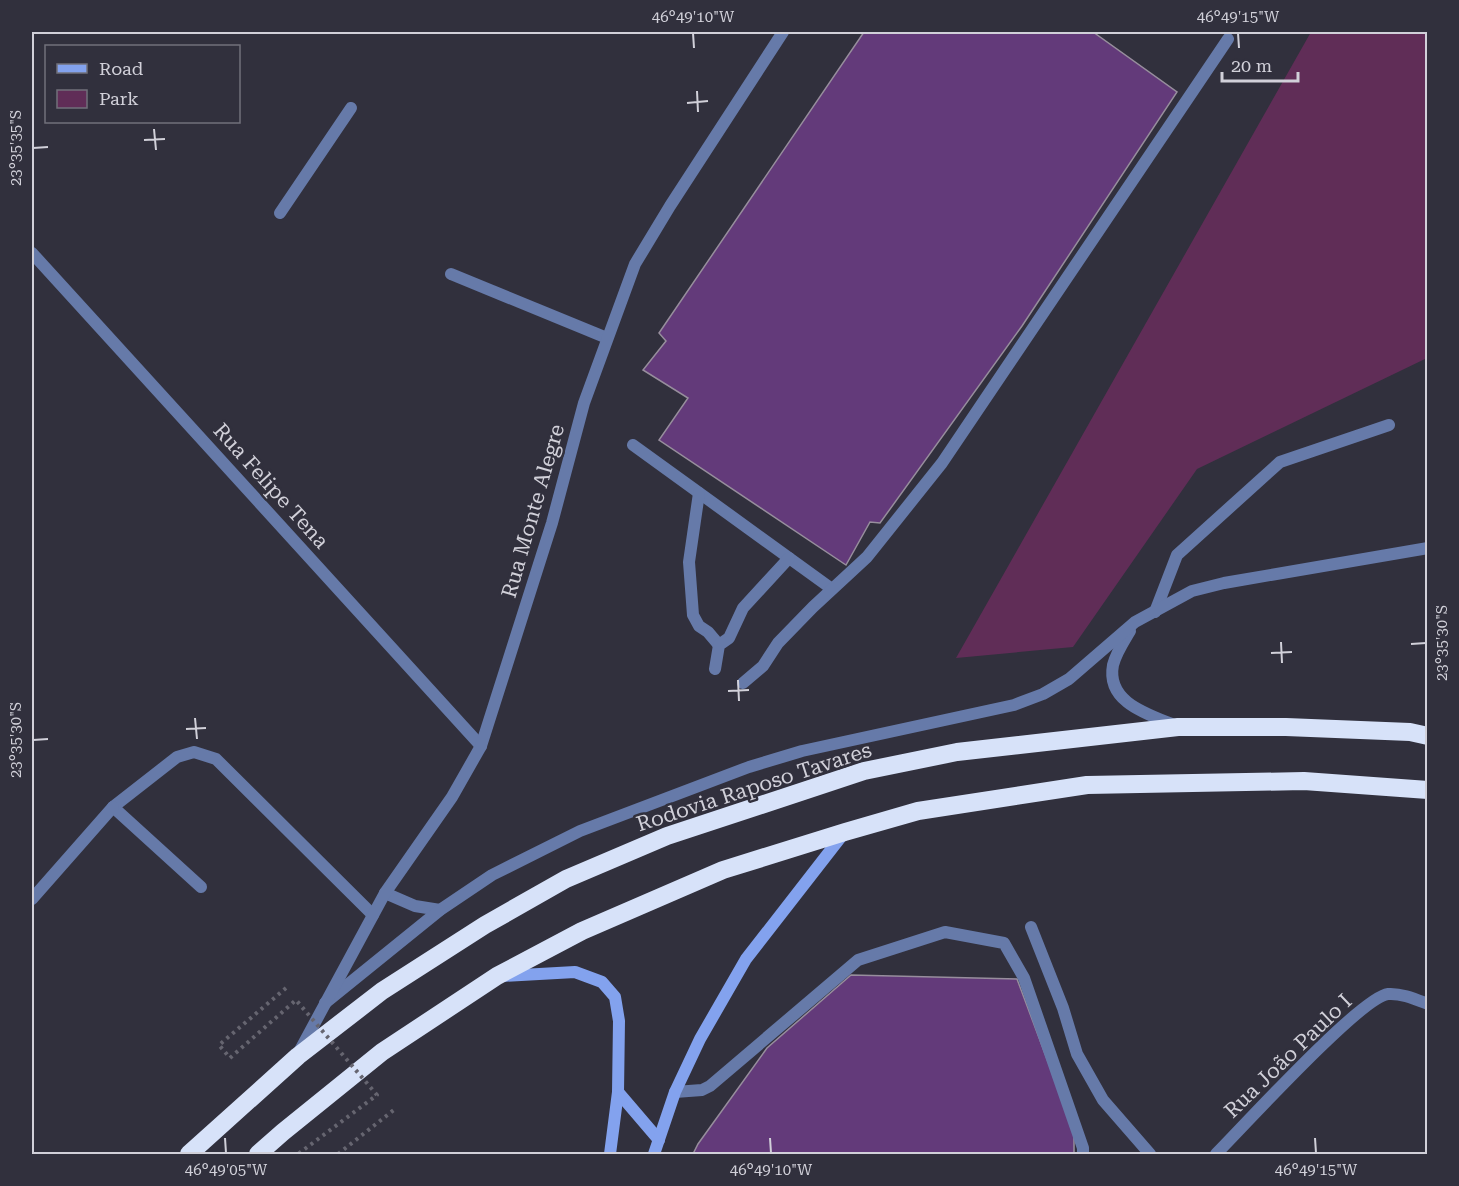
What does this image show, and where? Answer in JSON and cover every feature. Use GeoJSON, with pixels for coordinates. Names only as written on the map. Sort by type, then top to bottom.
{"type":"FeatureCollection","features":[{"type":"Feature","properties":{"kind":"highway","name":"Rodovia Raposo Tavares"},"geometry":{"type":"LineString","coordinates":[[189,1155],[298,1056],[382,991],[485,926],[566,879],[667,836],[786,795],[864,771],[957,752],[1178,727],[1286,727],[1410,732],[1428,736]]}},
{"type":"Feature","properties":{"kind":"highway"},"geometry":{"type":"LineString","coordinates":[[258,1155],[282,1132],[382,1052],[497,976],[582,931],[723,870],[918,811],[1088,785],[1304,781],[1428,790]]}},
{"type":"Feature","properties":{"kind":"main road"},"geometry":{"type":"LineString","coordinates":[[654,1155],[675,1092],[700,1039],[746,959],[845,832]]}},
{"type":"Feature","properties":{"kind":"main road"},"geometry":{"type":"LineString","coordinates":[[497,976],[575,972],[602,982],[615,997],[620,1021],[618,1092],[610,1155]]}},
{"type":"Feature","properties":{"kind":"main road"},"geometry":{"type":"LineString","coordinates":[[618,1092],[659,1140]]}},
{"type":"Feature","properties":{"kind":"street","name":"Rua Monte Alegre"},"geometry":{"type":"LineString","coordinates":[[298,1056],[385,893],[452,797],[481,746],[552,523],[584,403],[635,264],[783,32]]}},
{"type":"Feature","properties":{"kind":"street"},"geometry":{"type":"LineString","coordinates":[[744,683],[763,666],[778,643],[867,557],[942,463],[1228,39]]}},
{"type":"Feature","properties":{"kind":"street"},"geometry":{"type":"LineString","coordinates":[[280,213],[351,108]]}},
{"type":"Feature","properties":{"kind":"street","name":"Rua Felipe Tena"},"geometry":{"type":"LineString","coordinates":[[32,252],[481,746]]}},
{"type":"Feature","properties":{"kind":"street"},"geometry":{"type":"LineString","coordinates":[[451,274],[607,338]]}},
{"type":"Feature","properties":{"kind":"street"},"geometry":{"type":"LineString","coordinates":[[1155,612],[1177,555],[1280,462],[1389,425]]}},
{"type":"Feature","properties":{"kind":"street"},"geometry":{"type":"LineString","coordinates":[[633,445],[832,589]]}},
{"type":"Feature","properties":{"kind":"street"},"geometry":{"type":"LineString","coordinates":[[699,493],[689,562],[693,615],[699,626],[708,632],[719,645]]}},
{"type":"Feature","properties":{"kind":"street"},"geometry":{"type":"LineString","coordinates":[[325,1003],[440,910],[492,875],[580,831],[739,771],[802,751],[1014,705],[1043,694],[1070,679],[1135,622],[1192,591],[1224,583],[1428,548]]}},
{"type":"Feature","properties":{"kind":"street"},"geometry":{"type":"LineString","coordinates":[[715,669],[719,645],[729,638],[743,608],[789,558]]}},
{"type":"Feature","properties":{"kind":"street"},"geometry":{"type":"LineString","coordinates":[[1135,622],[1114,664],[1112,682],[1123,699],[1141,712],[1178,727]]}},
{"type":"Feature","properties":{"kind":"street"},"geometry":{"type":"LineString","coordinates":[[32,899],[113,807],[177,758],[194,752],[216,759],[373,915]]}},
{"type":"Feature","properties":{"kind":"street"},"geometry":{"type":"LineString","coordinates":[[113,807],[201,887]]}},
{"type":"Feature","properties":{"kind":"street"},"geometry":{"type":"LineString","coordinates":[[385,893],[415,906],[440,910]]}},
{"type":"Feature","properties":{"kind":"street"},"geometry":{"type":"LineString","coordinates":[[1031,927],[1063,1008],[1077,1054],[1103,1100],[1150,1155]]}},
{"type":"Feature","properties":{"kind":"street"},"geometry":{"type":"LineString","coordinates":[[675,1092],[702,1090],[710,1086],[858,960],[945,932],[1004,943],[1024,978],[1083,1148],[1083,1155]]}},
{"type":"Feature","properties":{"kind":"street","name":"Rua João Paulo I"},"geometry":{"type":"LineString","coordinates":[[1216,1155],[1330,1038],[1364,1007],[1386,994],[1410,997],[1428,1004]]}},
{"type":"Feature","properties":{"kind":"path"},"geometry":{"type":"LineString","coordinates":[[286,988],[219,1045],[230,1058],[296,1000],[376,1095],[298,1155]]}},
{"type":"Feature","properties":{"kind":"path"},"geometry":{"type":"LineString","coordinates":[[338,1155],[395,1108]]}},
{"type":"Feature","properties":{"kind":"green space"},"geometry":{"type":"Polygon","coordinates":[[[1311,32],[1427,32],[1427,358],[1197,469],[1073,647],[956,658],[1311,32]]]}},
{"type":"Feature","properties":{"kind":"building"},"geometry":{"type":"Polygon","coordinates":[[[864,32],[1093,32],[1177,92],[1022,326],[880,523],[870,522],[846,565],[659,440],[688,398],[643,370],[666,341],[659,333],[864,32]]]}},
{"type":"Feature","properties":{"kind":"building"},"geometry":{"type":"Polygon","coordinates":[[[851,975],[1017,979],[1074,1131],[1074,1154],[693,1154],[767,1048],[851,975]]]}}]}
